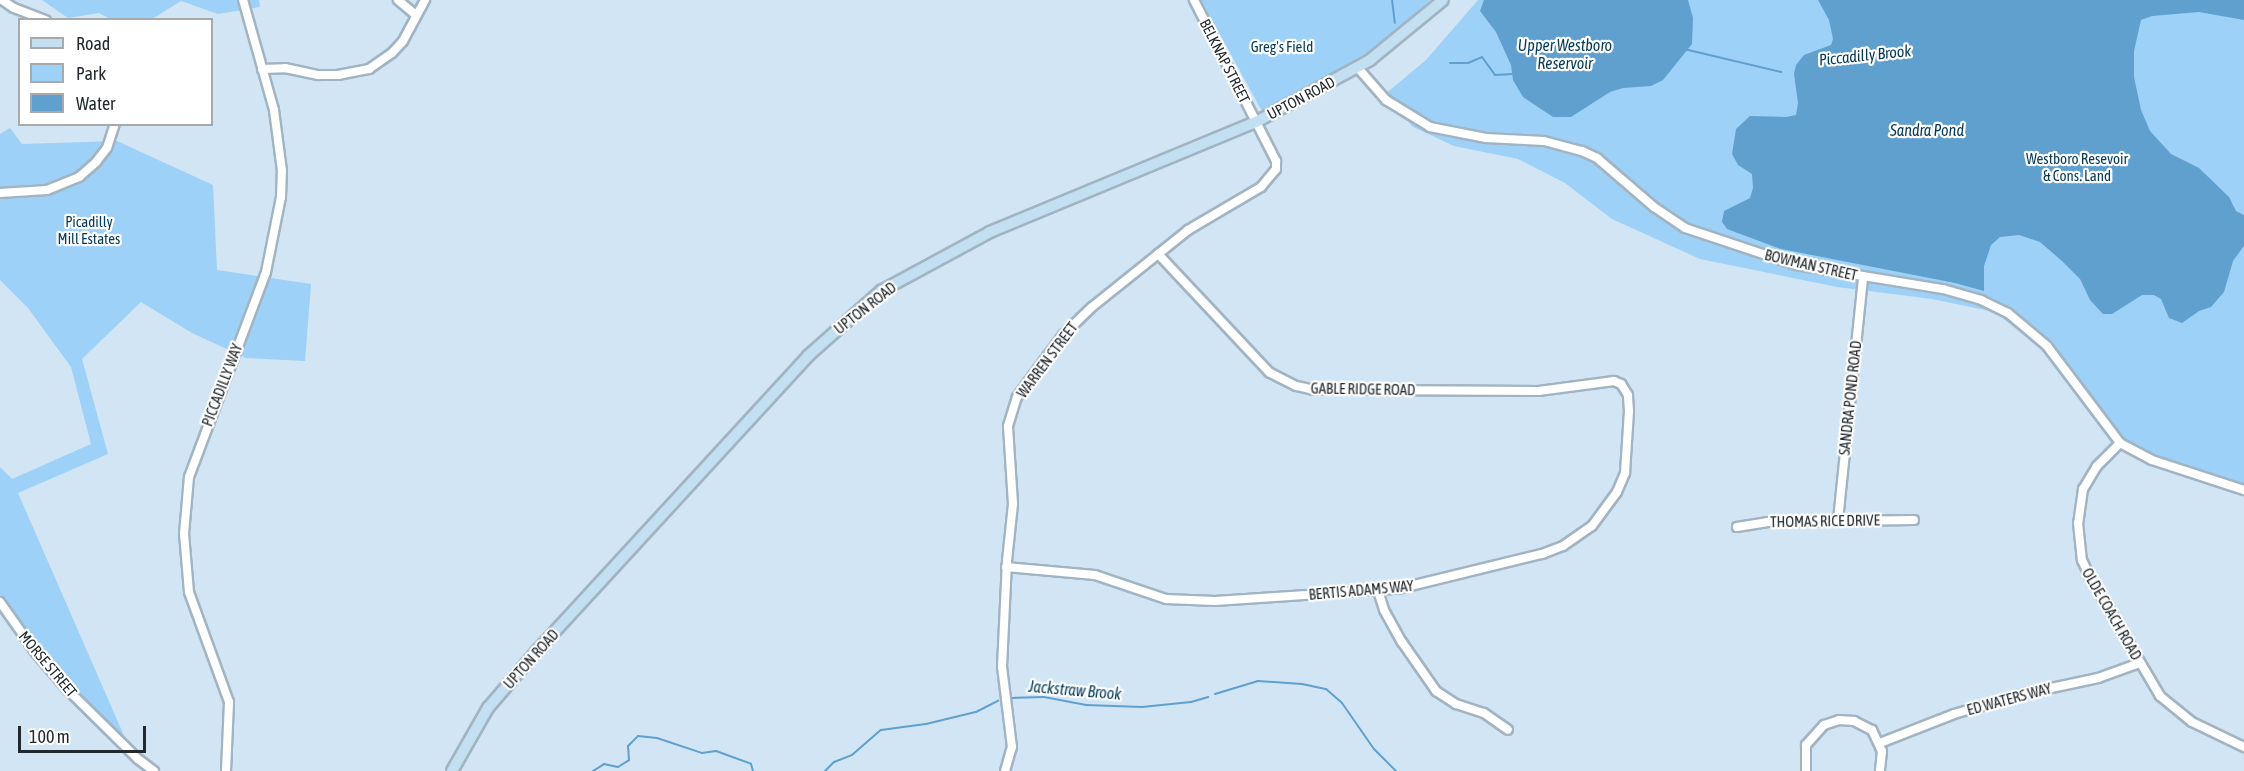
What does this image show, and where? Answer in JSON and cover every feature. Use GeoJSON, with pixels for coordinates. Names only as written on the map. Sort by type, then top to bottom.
{"type":"FeatureCollection","features":[{"type":"Feature","properties":{"kind":"main road","name":"UPTON ROAD"},"geometry":{"type":"LineString","coordinates":[[452,771],[488,708],[536,652],[808,356],[881,291],[990,232],[1256,122],[1358,68],[1443,0]]}},
{"type":"Feature","properties":{"kind":"street"},"geometry":{"type":"LineString","coordinates":[[2,0],[14,8],[41,18]]}},
{"type":"Feature","properties":{"kind":"street","name":"PICCADILLY WAY"},"geometry":{"type":"LineString","coordinates":[[226,771],[229,702],[189,592],[185,564],[184,512],[189,477],[266,272],[278,220],[282,171],[279,137],[243,0]]}},
{"type":"Feature","properties":{"kind":"street"},"geometry":{"type":"LineString","coordinates":[[398,0],[417,15]]}},
{"type":"Feature","properties":{"kind":"street"},"geometry":{"type":"LineString","coordinates":[[262,69],[285,68],[318,75],[338,75],[369,69],[392,53],[403,41],[425,0]]}},
{"type":"Feature","properties":{"kind":"street","name":"BELKNAP STREET"},"geometry":{"type":"LineString","coordinates":[[1194,0],[1256,122]]}},
{"type":"Feature","properties":{"kind":"street","name":"BOWMAN STREET"},"geometry":{"type":"LineString","coordinates":[[1358,68],[1386,100],[1430,127],[1486,138],[1544,141],[1582,151],[1597,158],[1662,213],[1685,228],[1796,265],[1943,289],[1982,300],[2008,313],[2048,346],[2120,443],[2152,460],[2244,490]]}},
{"type":"Feature","properties":{"kind":"street","name":"WARREN STREET"},"geometry":{"type":"LineString","coordinates":[[1005,771],[1012,747],[1002,667],[1006,567],[1013,504],[1008,426],[1017,398],[1076,321],[1188,230],[1261,187],[1272,177],[1276,169],[1276,161],[1256,122]]}},
{"type":"Feature","properties":{"kind":"street"},"geometry":{"type":"LineString","coordinates":[[0,193],[47,190],[79,177],[96,162],[106,148],[114,126]]}},
{"type":"Feature","properties":{"kind":"street","name":"GABLE RIDGE ROAD"},"geometry":{"type":"LineString","coordinates":[[1158,254],[1269,372],[1296,386],[1314,390],[1539,391],[1614,381],[1622,386]]}},
{"type":"Feature","properties":{"kind":"street","name":"SANDRA POND ROAD"},"geometry":{"type":"LineString","coordinates":[[1838,520],[1863,277]]}},
{"type":"Feature","properties":{"kind":"street","name":"BERTIS ADAMS WAY"},"geometry":{"type":"LineString","coordinates":[[1006,567],[1095,575],[1166,599],[1215,601],[1378,591],[1420,585],[1542,554],[1571,541],[1592,526],[1611,501],[1625,473],[1629,411],[1628,395],[1622,386]]}},
{"type":"Feature","properties":{"kind":"street","name":"OLDE COACH ROAD"},"geometry":{"type":"LineString","coordinates":[[2120,443],[2097,466],[2083,489],[2078,507],[2078,543],[2090,577],[2140,663],[2168,705],[2192,722],[2244,747]]}},
{"type":"Feature","properties":{"kind":"street","name":"THOMAS RICE DRIVE"},"geometry":{"type":"LineString","coordinates":[[1737,527],[1767,522],[1914,520]]}},
{"type":"Feature","properties":{"kind":"street"},"geometry":{"type":"LineString","coordinates":[[1378,591],[1384,610],[1402,642],[1436,691],[1456,704],[1484,713],[1508,730]]}},
{"type":"Feature","properties":{"kind":"street","name":"MORSE STREET"},"geometry":{"type":"LineString","coordinates":[[0,602],[36,653],[68,690],[138,759],[154,771]]}},
{"type":"Feature","properties":{"kind":"street","name":"ED WATERS WAY"},"geometry":{"type":"LineString","coordinates":[[1880,743],[1954,714],[2023,694],[2098,678],[2140,663]]}},
{"type":"Feature","properties":{"kind":"street"},"geometry":{"type":"LineString","coordinates":[[1806,771],[1806,745],[1814,734],[1829,722],[1839,720],[1860,723],[1872,730],[1880,743],[1882,758],[1880,771]]}},
{"type":"Feature","properties":{"kind":"green space"},"geometry":{"type":"Polygon","coordinates":[[[42,0],[259,0],[260,7],[218,14],[181,1],[154,18],[108,18],[99,13],[68,18],[42,0]]]}},
{"type":"Feature","properties":{"kind":"green space","name":"Greg's Field"},"geometry":{"type":"Polygon","coordinates":[[[1201,0],[1430,0],[1389,38],[1339,71],[1263,113],[1201,0]]]}},
{"type":"Feature","properties":{"kind":"green space","name":"Westboro Resevoir & Cons. Land"},"geometry":{"type":"Polygon","coordinates":[[[1478,0],[2244,0],[2244,492],[2130,451],[2072,373],[1995,312],[1932,299],[1837,287],[1700,259],[1612,219],[1565,183],[1518,159],[1454,146],[1413,127],[1384,95],[1426,60],[1478,0]]]}},
{"type":"Feature","properties":{"kind":"green space","name":"Picadilly Mill Estates"},"geometry":{"type":"Polygon","coordinates":[[[10,128],[22,144],[117,141],[213,185],[217,270],[311,284],[305,361],[246,358],[192,333],[141,302],[82,359],[108,454],[18,493],[132,754],[69,691],[0,602],[0,467],[12,479],[91,444],[71,367],[28,308],[0,280],[0,134],[10,128]]]}},
{"type":"Feature","properties":{"kind":"water","name":"Upper Westboro Reservoir"},"geometry":{"type":"Polygon","coordinates":[[[1484,0],[1688,0],[1693,18],[1692,44],[1663,80],[1651,86],[1623,88],[1610,92],[1571,117],[1553,117],[1523,97],[1513,80],[1511,65],[1496,32],[1480,11],[1484,0]]]}},
{"type":"Feature","properties":{"kind":"water","name":"Sandra Pond"},"geometry":{"type":"Polygon","coordinates":[[[1818,0],[2244,0],[2244,20],[2199,12],[2152,16],[2141,20],[2134,51],[2134,77],[2141,110],[2150,131],[2171,154],[2199,168],[2229,197],[2236,211],[2244,215],[2244,246],[2233,261],[2224,292],[2211,307],[2199,311],[2182,323],[2169,318],[2161,299],[2154,295],[2142,295],[2112,314],[2103,314],[2090,300],[2080,279],[2062,261],[2040,242],[2019,235],[2000,237],[1991,245],[1984,266],[1984,291],[1955,283],[1781,249],[1727,229],[1722,222],[1724,211],[1750,198],[1753,188],[1752,174],[1738,165],[1732,154],[1736,129],[1750,116],[1796,115],[1798,103],[1794,74],[1796,65],[1804,55],[1831,45],[1833,39],[1829,20],[1818,0]]]}},
{"type":"Feature","properties":{"kind":"waterway","name":"Piccadilly Brook"},"geometry":{"type":"LineString","coordinates":[[1392,0],[1395,23]]}},
{"type":"Feature","properties":{"kind":"waterway","name":"Piccadilly Brook"},"geometry":{"type":"LineString","coordinates":[[1684,49],[1781,72]]}},
{"type":"Feature","properties":{"kind":"waterway","name":"Piccadilly Brook"},"geometry":{"type":"LineString","coordinates":[[1450,63],[1468,63],[1482,57],[1495,75],[1513,74]]}},
{"type":"Feature","properties":{"kind":"waterway","name":"Jackstraw Brook"},"geometry":{"type":"LineString","coordinates":[[1215,694],[1258,681],[1302,684],[1326,689],[1342,703],[1374,749],[1396,771]]}},
{"type":"Feature","properties":{"kind":"waterway","name":"Jackstraw Brook"},"geometry":{"type":"LineString","coordinates":[[1012,698],[1044,697],[1086,705],[1142,707],[1191,702],[1208,697]]}},
{"type":"Feature","properties":{"kind":"waterway","name":"Jackstraw Brook"},"geometry":{"type":"LineString","coordinates":[[825,771],[834,762],[852,755],[881,730],[926,724],[976,712],[998,701]]}},
{"type":"Feature","properties":{"kind":"waterway","name":"Jackstraw Brook"},"geometry":{"type":"LineString","coordinates":[[593,771],[604,764],[618,767],[629,760],[628,746],[638,736],[657,738],[702,753],[716,751],[751,764],[753,771]]}}]}
